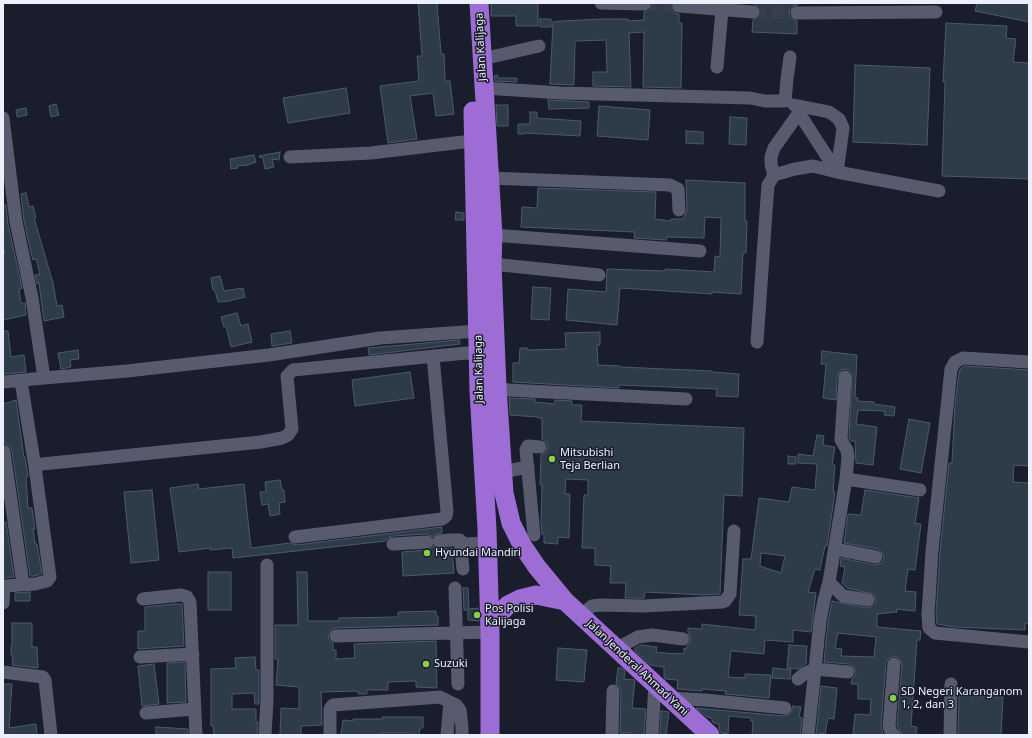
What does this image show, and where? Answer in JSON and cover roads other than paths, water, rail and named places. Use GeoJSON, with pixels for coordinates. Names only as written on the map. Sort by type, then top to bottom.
{"type":"FeatureCollection","features":[{"type":"Feature","properties":{"kind":"highway","name":"Jalan Kalijaga"},"geometry":{"type":"LineString","coordinates":[[468,3],[474,142],[478,354],[488,389],[502,472],[504,493],[511,523],[522,545],[565,601]]}},
{"type":"Feature","properties":{"kind":"highway","name":"Jalan Kalijaga"},"geometry":{"type":"LineString","coordinates":[[480,3],[493,235],[488,389],[487,543],[490,627],[490,735]]}},
{"type":"Feature","properties":{"kind":"highway"},"geometry":{"type":"LineString","coordinates":[[490,627],[508,605],[520,599],[536,596],[565,601]]}},
{"type":"Feature","properties":{"kind":"highway","name":"Jalan Jenderal Ahmad Yani"},"geometry":{"type":"LineString","coordinates":[[565,601],[655,684],[668,698],[710,735]]}},
{"type":"Feature","properties":{"kind":"street"},"geometry":{"type":"LineString","coordinates":[[601,3],[644,4]]}},
{"type":"Feature","properties":{"kind":"street"},"geometry":{"type":"LineString","coordinates":[[679,6],[753,12]]}},
{"type":"Feature","properties":{"kind":"street"},"geometry":{"type":"LineString","coordinates":[[717,67],[722,10]]}},
{"type":"Feature","properties":{"kind":"street"},"geometry":{"type":"LineString","coordinates":[[797,13],[936,12]]}},
{"type":"Feature","properties":{"kind":"street"},"geometry":{"type":"LineString","coordinates":[[482,59],[539,46]]}},
{"type":"Feature","properties":{"kind":"street"},"geometry":{"type":"LineString","coordinates":[[785,101],[790,57]]}},
{"type":"Feature","properties":{"kind":"street"},"geometry":{"type":"LineString","coordinates":[[484,88],[561,93],[750,98],[765,101],[785,101],[793,104],[801,110],[837,172]]}},
{"type":"Feature","properties":{"kind":"street"},"geometry":{"type":"LineString","coordinates":[[801,110],[829,112],[839,120],[843,128],[837,172]]}},
{"type":"Feature","properties":{"kind":"street"},"geometry":{"type":"LineString","coordinates":[[774,175],[771,157],[774,148],[801,110]]}},
{"type":"Feature","properties":{"kind":"street"},"geometry":{"type":"LineString","coordinates":[[3,118],[16,222],[32,298],[44,378]]}},
{"type":"Feature","properties":{"kind":"street"},"geometry":{"type":"LineString","coordinates":[[290,157],[371,153],[474,142]]}},
{"type":"Feature","properties":{"kind":"street"},"geometry":{"type":"LineString","coordinates":[[757,342],[768,185],[774,175],[813,166],[837,172],[939,191]]}},
{"type":"Feature","properties":{"kind":"street"},"geometry":{"type":"LineString","coordinates":[[489,178],[670,185],[678,189],[679,210]]}},
{"type":"Feature","properties":{"kind":"street"},"geometry":{"type":"LineString","coordinates":[[493,235],[700,250]]}},
{"type":"Feature","properties":{"kind":"street"},"geometry":{"type":"LineString","coordinates":[[492,264],[599,276]]}},
{"type":"Feature","properties":{"kind":"street"},"geometry":{"type":"LineString","coordinates":[[3,382],[127,371],[270,355],[380,338],[478,331]]}},
{"type":"Feature","properties":{"kind":"street"},"geometry":{"type":"LineString","coordinates":[[42,464],[261,442],[282,438],[288,436],[292,429],[287,376],[293,370],[466,353],[478,354]]}},
{"type":"Feature","properties":{"kind":"street"},"geometry":{"type":"LineString","coordinates":[[295,537],[442,519],[446,516],[447,510],[433,356]]}},
{"type":"Feature","properties":{"kind":"street"},"geometry":{"type":"LineString","coordinates":[[1029,362],[963,358],[955,362],[951,369],[932,551],[928,615],[929,628],[935,633],[1029,642]]}},
{"type":"Feature","properties":{"kind":"street"},"geometry":{"type":"LineString","coordinates":[[808,735],[820,621],[829,582],[846,479],[848,457],[847,450],[841,440],[846,377]]}},
{"type":"Feature","properties":{"kind":"street"},"geometry":{"type":"LineString","coordinates":[[3,603],[3,586],[35,584],[47,581],[50,577],[21,380]]}},
{"type":"Feature","properties":{"kind":"street"},"geometry":{"type":"LineString","coordinates":[[488,389],[686,399]]}},
{"type":"Feature","properties":{"kind":"street"},"geometry":{"type":"LineString","coordinates":[[534,535],[527,448],[531,446],[540,447]]}},
{"type":"Feature","properties":{"kind":"street"},"geometry":{"type":"LineString","coordinates":[[4,452],[23,584]]}},
{"type":"Feature","properties":{"kind":"street"},"geometry":{"type":"LineString","coordinates":[[502,472],[528,467]]}},
{"type":"Feature","properties":{"kind":"street"},"geometry":{"type":"LineString","coordinates":[[846,479],[920,490]]}},
{"type":"Feature","properties":{"kind":"street"},"geometry":{"type":"LineString","coordinates":[[580,616],[592,606],[600,605],[644,606],[725,601],[730,594],[734,531]]}},
{"type":"Feature","properties":{"kind":"street"},"geometry":{"type":"LineString","coordinates":[[393,544],[446,541],[487,543]]}},
{"type":"Feature","properties":{"kind":"street"},"geometry":{"type":"LineString","coordinates":[[446,541],[463,569]]}},
{"type":"Feature","properties":{"kind":"street"},"geometry":{"type":"LineString","coordinates":[[835,549],[876,556]]}},
{"type":"Feature","properties":{"kind":"street"},"geometry":{"type":"LineString","coordinates":[[265,735],[267,700],[266,565]]}},
{"type":"Feature","properties":{"kind":"street"},"geometry":{"type":"LineString","coordinates":[[829,582],[843,596],[868,600]]}},
{"type":"Feature","properties":{"kind":"street"},"geometry":{"type":"LineString","coordinates":[[455,588],[458,684]]}},
{"type":"Feature","properties":{"kind":"street"},"geometry":{"type":"LineString","coordinates":[[143,599],[181,595],[187,597],[190,602],[196,735]]}},
{"type":"Feature","properties":{"kind":"street"},"geometry":{"type":"LineString","coordinates":[[336,636],[456,633],[490,627]]}},
{"type":"Feature","properties":{"kind":"street"},"geometry":{"type":"LineString","coordinates":[[617,650],[638,637],[652,635],[683,639]]}},
{"type":"Feature","properties":{"kind":"street"},"geometry":{"type":"LineString","coordinates":[[140,657],[193,654]]}},
{"type":"Feature","properties":{"kind":"street"},"geometry":{"type":"LineString","coordinates":[[894,664],[889,726],[894,735]]}},
{"type":"Feature","properties":{"kind":"street"},"geometry":{"type":"LineString","coordinates":[[798,679],[804,674],[815,669],[848,672]]}},
{"type":"Feature","properties":{"kind":"street"},"geometry":{"type":"LineString","coordinates":[[3,672],[43,677],[45,680],[50,735]]}},
{"type":"Feature","properties":{"kind":"street"},"geometry":{"type":"LineString","coordinates":[[652,735],[655,684]]}},
{"type":"Feature","properties":{"kind":"street"},"geometry":{"type":"LineString","coordinates":[[950,735],[951,684]]}},
{"type":"Feature","properties":{"kind":"street"},"geometry":{"type":"LineString","coordinates":[[612,735],[613,691]]}},
{"type":"Feature","properties":{"kind":"street"},"geometry":{"type":"LineString","coordinates":[[330,735],[330,709],[333,705],[440,697],[456,705],[460,710],[462,735]]}},
{"type":"Feature","properties":{"kind":"street"},"geometry":{"type":"LineString","coordinates":[[668,698],[785,708]]}},
{"type":"Feature","properties":{"kind":"street"},"geometry":{"type":"LineString","coordinates":[[447,735],[450,702]]}},
{"type":"Feature","properties":{"kind":"street"},"geometry":{"type":"LineString","coordinates":[[146,713],[194,709]]}},
{"type":"Feature","properties":{"kind":"tunnel"},"geometry":{"type":"LineString","coordinates":[[644,4],[679,6]]}},
{"type":"Feature","properties":{"kind":"tunnel"},"geometry":{"type":"LineString","coordinates":[[753,12],[797,13]]}},
{"type":"Feature","properties":{"kind":"place","name":"Mitsubishi Teja Berlian"},"geometry":{"type":"Point","coordinates":[552,459]}},
{"type":"Feature","properties":{"kind":"place","name":"Hyundai Mandiri"},"geometry":{"type":"Point","coordinates":[427,553]}},
{"type":"Feature","properties":{"kind":"place","name":"Pos Polisi Kalijaga"},"geometry":{"type":"Point","coordinates":[477,615]}},
{"type":"Feature","properties":{"kind":"place","name":"Suzuki"},"geometry":{"type":"Point","coordinates":[426,664]}},
{"type":"Feature","properties":{"kind":"place","name":"SD Negeri Karanganom 1, 2, dan 3"},"geometry":{"type":"Point","coordinates":[893,698]}}]}
